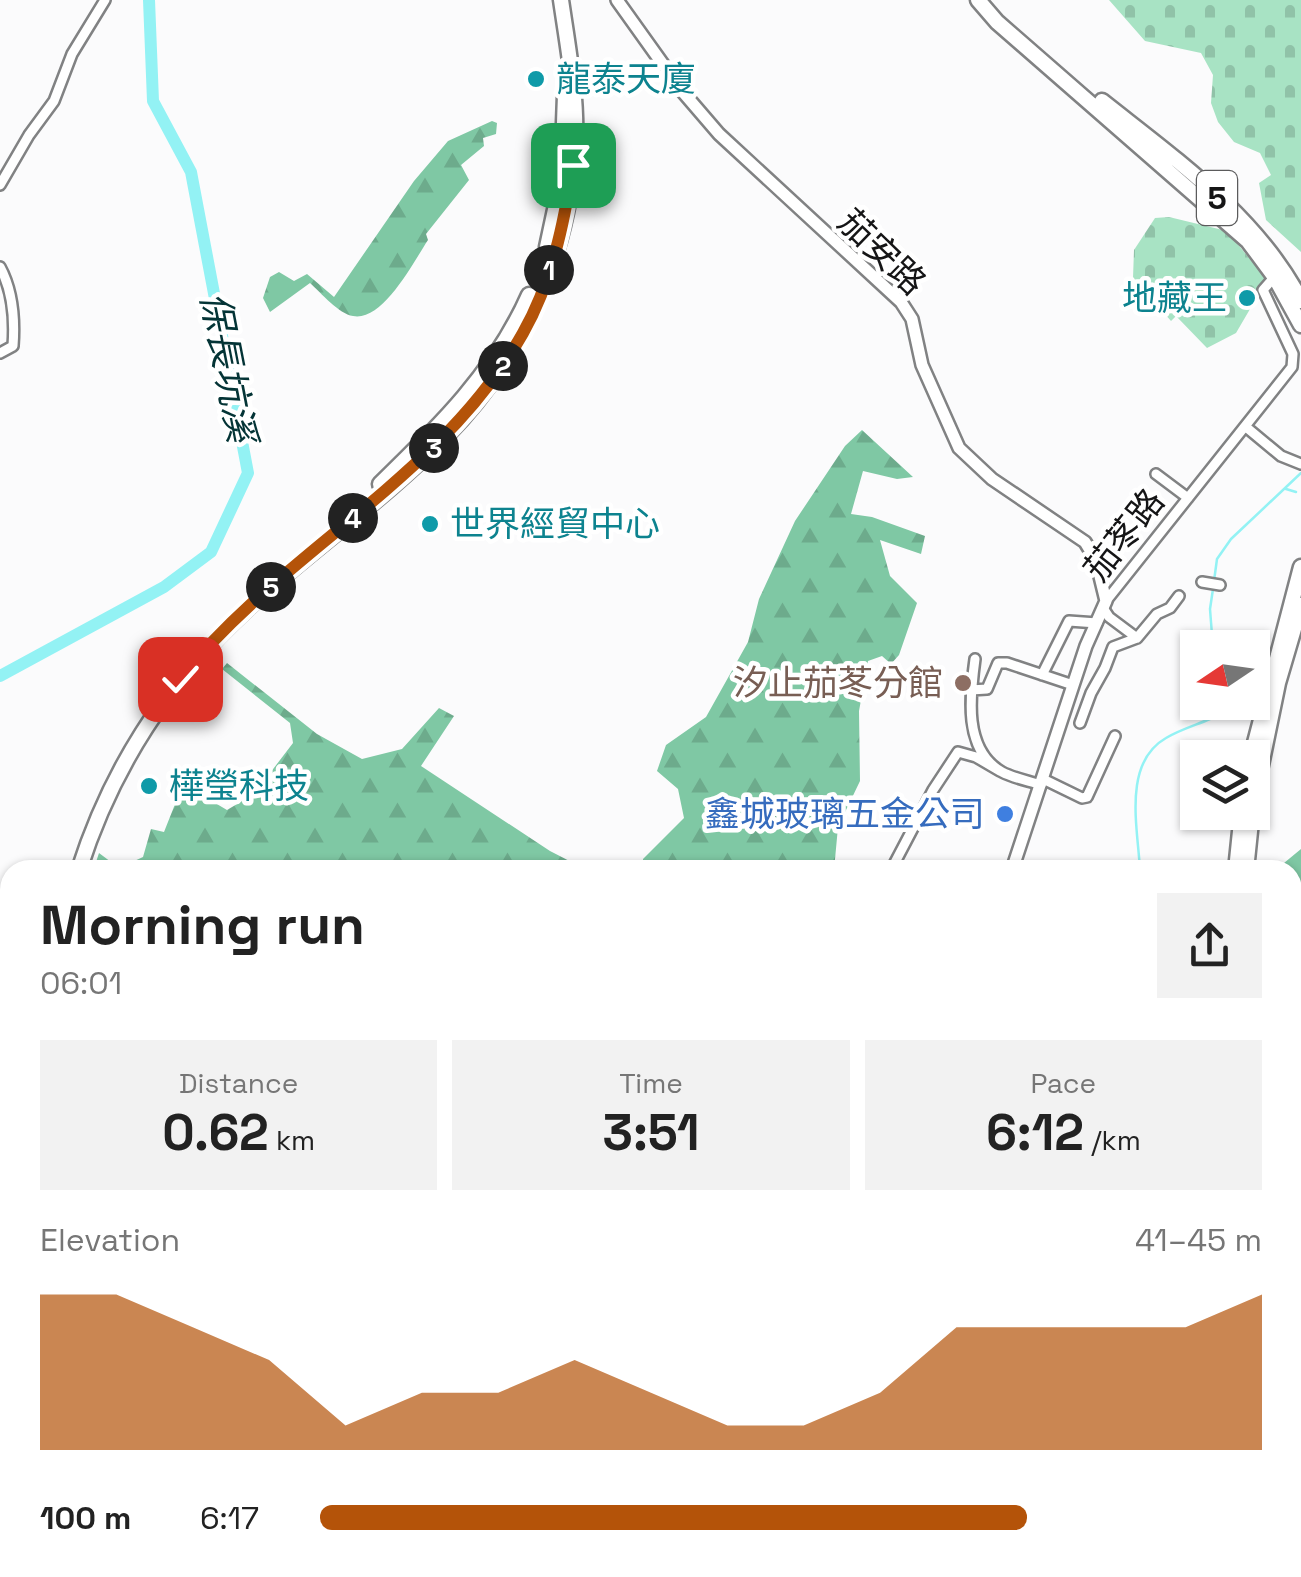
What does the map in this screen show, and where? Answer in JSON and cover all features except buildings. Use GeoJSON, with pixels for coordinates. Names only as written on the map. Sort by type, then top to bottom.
{"type":"FeatureCollection","features":[{"type":"Feature","properties":{"kind":"main road"},"geometry":{"type":"LineString","coordinates":[[78,860],[84,829],[108,774],[180,666],[245,599],[380,484],[444,422],[492,364],[515,327],[546,252],[562,177],[565,95],[552,0]]}},
{"type":"Feature","properties":{"kind":"main road"},"geometry":{"type":"LineString","coordinates":[[80,860],[116,778],[185,673],[250,605],[446,436],[502,368],[525,329],[554,256],[573,165],[574,93],[561,0]]}},
{"type":"Feature","properties":{"kind":"main road","name":"5"},"geometry":{"type":"LineString","coordinates":[[978,0],[998,22],[1242,219],[1288,289],[1301,325]]}},
{"type":"Feature","properties":{"kind":"main road","name":"5"},"geometry":{"type":"LineString","coordinates":[[990,0],[1140,138]]}},
{"type":"Feature","properties":{"kind":"main road","name":"5"},"geometry":{"type":"LineString","coordinates":[[1288,289],[1301,301]]}},
{"type":"Feature","properties":{"kind":"main road"},"geometry":{"type":"LineString","coordinates":[[1260,740],[1301,567]]}},
{"type":"Feature","properties":{"kind":"main road"},"geometry":{"type":"LineString","coordinates":[[1261,740],[1301,605]]}},
{"type":"Feature","properties":{"kind":"main road"},"geometry":{"type":"LineString","coordinates":[[1237,860],[1240,830]]}},
{"type":"Feature","properties":{"kind":"main road"},"geometry":{"type":"LineString","coordinates":[[1247,860],[1250,830]]}},
{"type":"Feature","properties":{"kind":"street"},"geometry":{"type":"LineString","coordinates":[[0,185],[29,134],[54,101],[72,54],[105,0]]}},
{"type":"Feature","properties":{"kind":"street","name":"茄安路"},"geometry":{"type":"LineString","coordinates":[[617,0],[682,91],[719,134],[901,302],[912,320],[922,364],[959,448],[992,479],[1085,542],[1096,560],[1105,604]]}},
{"type":"Feature","properties":{"kind":"street"},"geometry":{"type":"LineString","coordinates":[[0,267],[8,282],[14,320],[13,346],[0,353]]}},
{"type":"Feature","properties":{"kind":"street","name":"茄苳路"},"geometry":{"type":"LineString","coordinates":[[1015,860],[1073,685],[1105,604],[1246,427],[1294,360],[1263,290],[1279,273]]}},
{"type":"Feature","properties":{"kind":"street"},"geometry":{"type":"LineString","coordinates":[[1246,427],[1281,456],[1300,463]]}},
{"type":"Feature","properties":{"kind":"street"},"geometry":{"type":"LineString","coordinates":[[1156,474],[1188,498]]}},
{"type":"Feature","properties":{"kind":"street"},"geometry":{"type":"LineString","coordinates":[[1202,582],[1220,585]]}},
{"type":"Feature","properties":{"kind":"street"},"geometry":{"type":"LineString","coordinates":[[1080,723],[1113,646],[1137,638],[1157,614],[1170,608],[1180,596]]}},
{"type":"Feature","properties":{"kind":"street"},"geometry":{"type":"LineString","coordinates":[[1105,604],[1109,617],[1137,638]]}},
{"type":"Feature","properties":{"kind":"street"},"geometry":{"type":"LineString","coordinates":[[1042,675],[1069,621],[1097,623]]}},
{"type":"Feature","properties":{"kind":"street"},"geometry":{"type":"LineString","coordinates":[[975,659],[971,690],[976,740],[1000,772]]}},
{"type":"Feature","properties":{"kind":"street"},"geometry":{"type":"LineString","coordinates":[[971,690],[988,688],[998,663],[1073,685]]}},
{"type":"Feature","properties":{"kind":"street"},"geometry":{"type":"LineString","coordinates":[[897,860],[933,790],[958,752],[1000,772],[1042,782],[1082,798],[1092,792],[1115,736]]}},
{"type":"Feature","properties":{"kind":"green space"},"geometry":{"type":"Polygon","coordinates":[[[1109,0],[1301,0],[1301,252],[1266,220],[1259,183],[1271,175],[1260,153],[1234,142],[1218,122],[1211,103],[1213,75],[1201,53],[1145,41],[1109,0]]]}},
{"type":"Feature","properties":{"kind":"green space"},"geometry":{"type":"Polygon","coordinates":[[[492,121],[497,123],[496,134],[483,138],[484,146],[461,165],[469,180],[426,234],[428,240],[396,288],[375,310],[364,315],[348,314],[310,283],[270,312],[263,298],[270,277],[279,272],[294,281],[307,274],[334,297],[414,181],[448,141],[492,121]]]}},
{"type":"Feature","properties":{"kind":"green space"},"geometry":{"type":"Polygon","coordinates":[[[1169,217],[1227,231],[1267,280],[1236,333],[1207,348],[1176,316],[1171,321],[1133,278],[1134,250],[1155,218],[1169,217]]]}},
{"type":"Feature","properties":{"kind":"green space"},"geometry":{"type":"Polygon","coordinates":[[[862,430],[913,477],[897,479],[863,471],[851,514],[872,517],[925,536],[921,554],[880,540],[890,576],[917,603],[899,655],[891,664],[882,656],[868,661],[859,711],[860,781],[838,827],[835,860],[643,860],[684,818],[678,789],[657,771],[666,745],[706,717],[748,642],[759,599],[795,521],[845,446],[862,430]]]}},
{"type":"Feature","properties":{"kind":"green space"},"geometry":{"type":"Polygon","coordinates":[[[227,663],[317,734],[362,759],[402,749],[439,708],[454,716],[421,766],[568,860],[136,860],[143,857],[151,829],[164,832],[183,784],[227,810],[254,794],[293,743],[290,723],[222,669],[227,663]]]}},
{"type":"Feature","properties":{"kind":"green space"},"geometry":{"type":"Polygon","coordinates":[[[1301,849],[1301,860],[1288,860],[1301,849]]]}},
{"type":"Feature","properties":{"kind":"waterway","name":"保長坑溪"},"geometry":{"type":"LineString","coordinates":[[0,676],[164,587],[211,552],[248,473],[191,172],[153,101],[149,0]]}},
{"type":"Feature","properties":{"kind":"waterway"},"geometry":{"type":"LineString","coordinates":[[1214,581],[1217,559],[1231,539],[1301,473]]}},
{"type":"Feature","properties":{"kind":"waterway"},"geometry":{"type":"LineString","coordinates":[[1286,489],[1296,492]]}},
{"type":"Feature","properties":{"kind":"waterway"},"geometry":{"type":"LineString","coordinates":[[1212,630],[1213,589]]}},
{"type":"Feature","properties":{"kind":"waterway"},"geometry":{"type":"LineString","coordinates":[[1139,860],[1136,798],[1143,763],[1166,738],[1207,720]]}},
{"type":"Feature","properties":{"kind":"place","name":"龍泰天廈"},"geometry":{"type":"Point","coordinates":[536,79]}},
{"type":"Feature","properties":{"kind":"place","name":"地藏王"},"geometry":{"type":"Point","coordinates":[1247,298]}},
{"type":"Feature","properties":{"kind":"place","name":"世界經貿中心"},"geometry":{"type":"Point","coordinates":[430,524]}},
{"type":"Feature","properties":{"kind":"place","name":"汐止茄苳分館"},"geometry":{"type":"Point","coordinates":[963,683]}},
{"type":"Feature","properties":{"kind":"place","name":"樺瑩科技"},"geometry":{"type":"Point","coordinates":[149,786]}},
{"type":"Feature","properties":{"kind":"place","name":"鑫城玻璃五金公司"},"geometry":{"type":"Point","coordinates":[1005,814]}},
{"type":"Feature","properties":{"kind":"route"},"geometry":{"type":"LineString","coordinates":[[180,679],[250,605],[446,436],[502,368],[525,329],[554,256],[573,165]]}}]}
